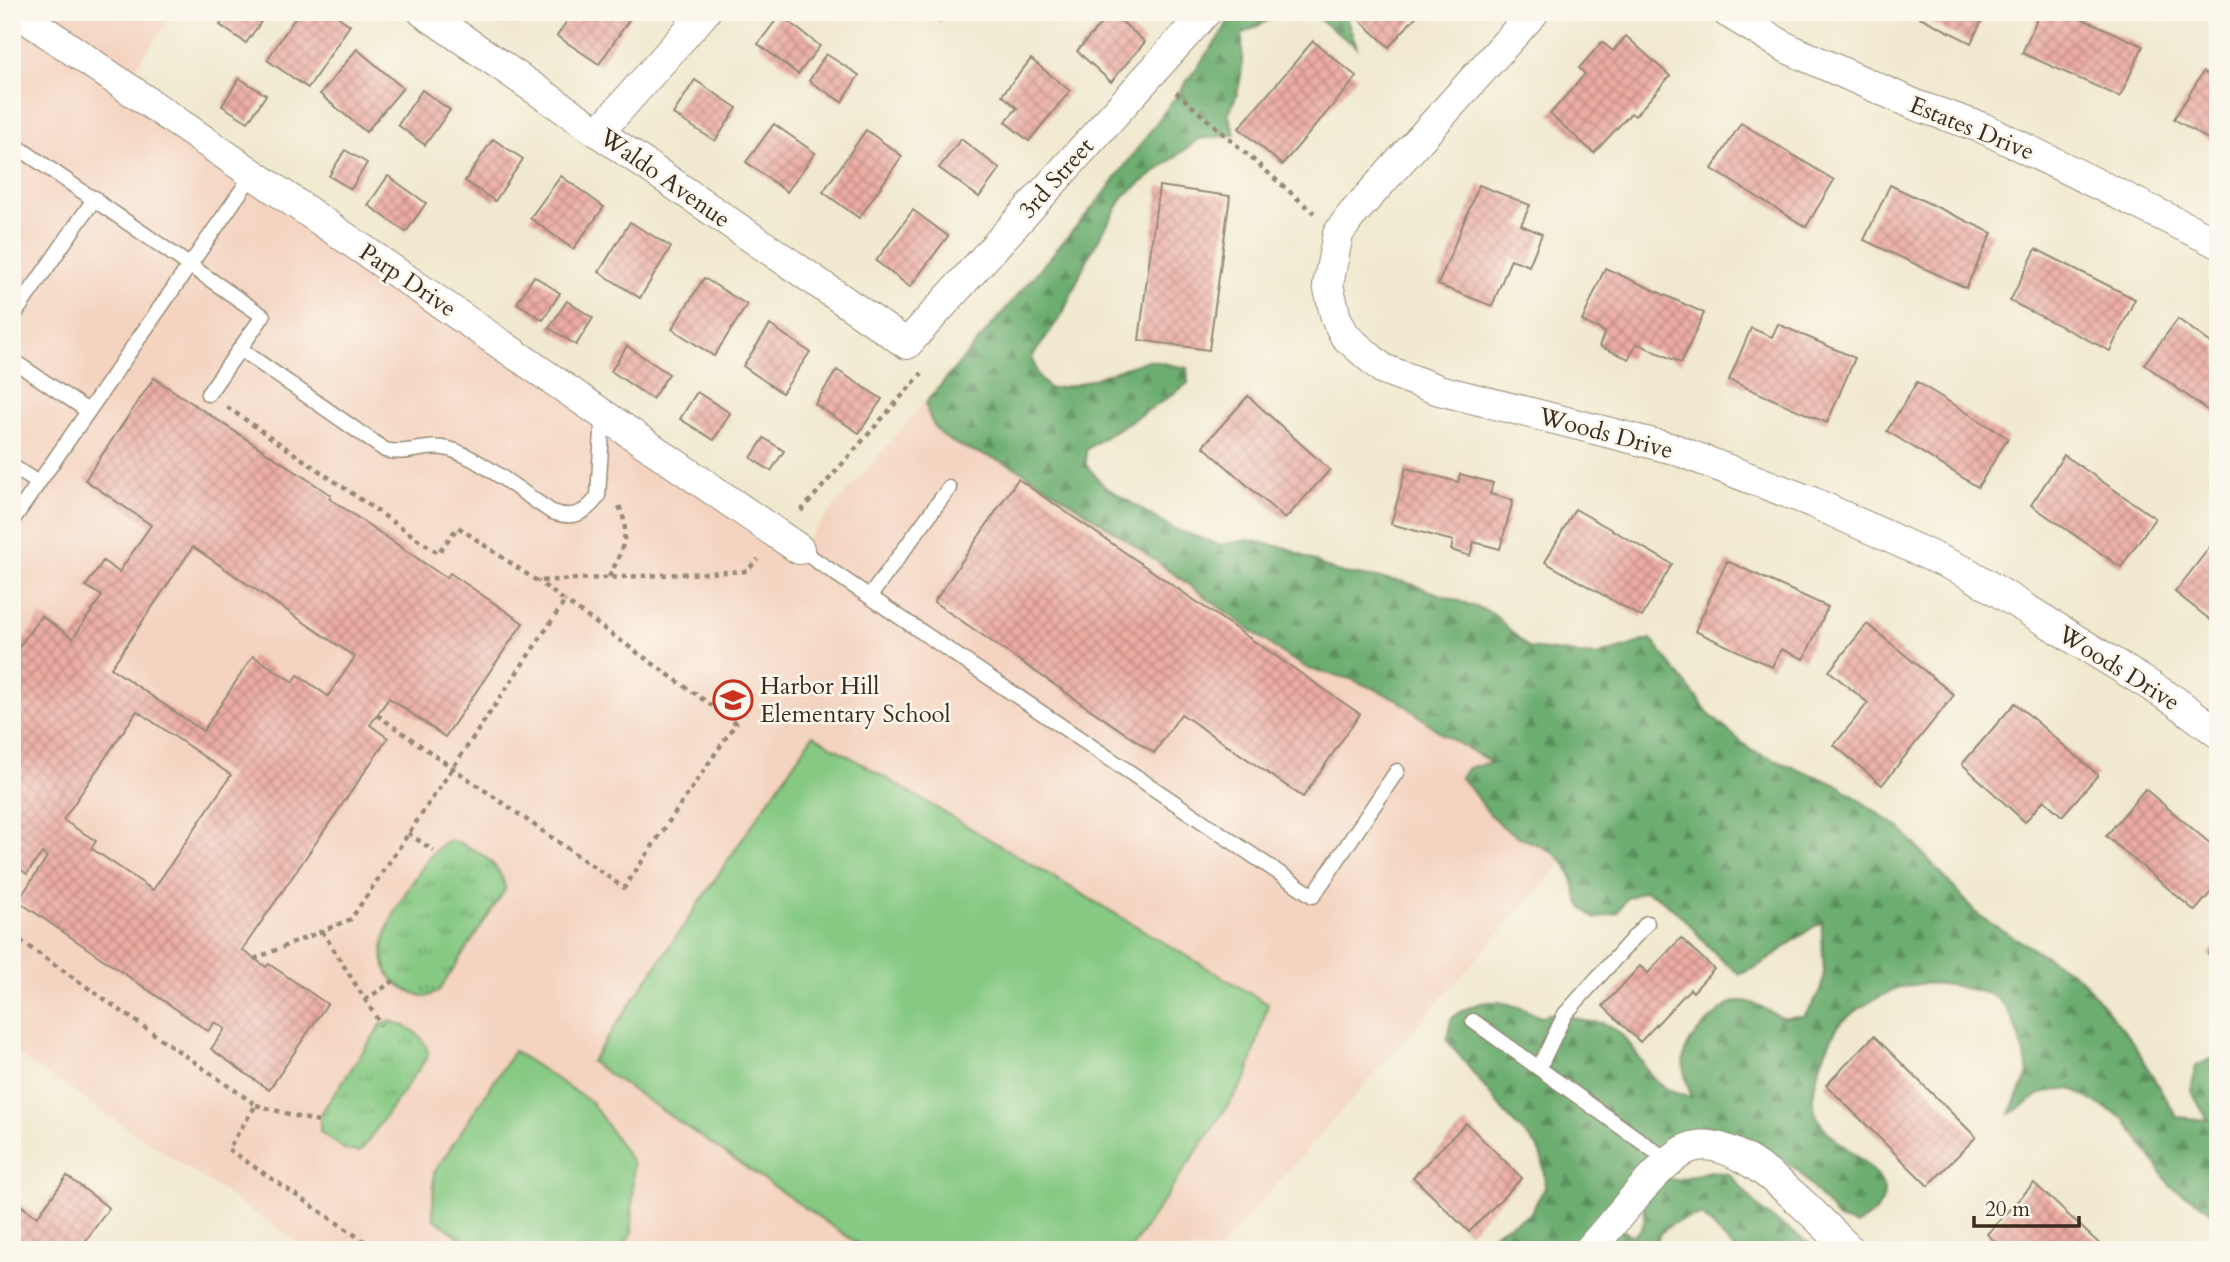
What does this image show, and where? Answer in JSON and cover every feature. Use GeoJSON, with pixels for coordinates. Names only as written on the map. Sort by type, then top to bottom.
{"type":"FeatureCollection","features":[{"type":"Feature","properties":{"kind":"street","name":"Parp Drive"},"geometry":{"type":"LineString","coordinates":[[17,12],[799,548]]}},
{"type":"Feature","properties":{"kind":"street","name":"Waldo Avenue"},"geometry":{"type":"LineString","coordinates":[[423,12],[907,344]]}},
{"type":"Feature","properties":{"kind":"street"},"geometry":{"type":"LineString","coordinates":[[599,132],[705,12]]}},
{"type":"Feature","properties":{"kind":"street","name":"3rd Street"},"geometry":{"type":"LineString","coordinates":[[907,344],[1206,12]]}},
{"type":"Feature","properties":{"kind":"street","name":"Woods Drive"},"geometry":{"type":"LineString","coordinates":[[1534,12],[1350,216],[1338,234],[1328,285],[1336,317],[1353,344],[1384,369],[1439,390],[1674,449],[1812,502],[1968,573],[2175,701],[2218,733]]}},
{"type":"Feature","properties":{"kind":"street","name":"Estates Drive"},"geometry":{"type":"LineString","coordinates":[[1727,12],[1787,48],[1918,106],[1983,128],[2218,243]]}},
{"type":"Feature","properties":{"kind":"street"},"geometry":{"type":"LineString","coordinates":[[1589,1250],[1670,1162],[1682,1152],[1701,1146],[1732,1152],[1753,1164],[1850,1250]]}},
{"type":"Feature","properties":{"kind":"lane"},"geometry":{"type":"LineString","coordinates":[[12,143],[263,316],[208,394]]}},
{"type":"Feature","properties":{"kind":"lane"},"geometry":{"type":"LineString","coordinates":[[12,521],[253,174]]}},
{"type":"Feature","properties":{"kind":"lane"},"geometry":{"type":"LineString","coordinates":[[12,318],[94,198]]}},
{"type":"Feature","properties":{"kind":"lane"},"geometry":{"type":"LineString","coordinates":[[240,349],[385,450],[395,453],[423,448],[451,449],[552,512],[566,517],[582,513],[598,496],[603,414]]}},
{"type":"Feature","properties":{"kind":"lane"},"geometry":{"type":"LineString","coordinates":[[12,360],[88,411]]}},
{"type":"Feature","properties":{"kind":"lane"},"geometry":{"type":"LineString","coordinates":[[12,466],[38,483]]}},
{"type":"Feature","properties":{"kind":"lane"},"geometry":{"type":"LineString","coordinates":[[870,596],[949,488]]}},
{"type":"Feature","properties":{"kind":"lane"},"geometry":{"type":"LineString","coordinates":[[799,548],[1313,896],[1397,771]]}},
{"type":"Feature","properties":{"kind":"lane"},"geometry":{"type":"LineString","coordinates":[[1539,1068],[1565,1014],[1647,923]]}},
{"type":"Feature","properties":{"kind":"lane"},"geometry":{"type":"LineString","coordinates":[[1473,1021],[1670,1162]]}},
{"type":"Feature","properties":{"kind":"path"},"geometry":{"type":"LineString","coordinates":[[1166,101],[1175,91],[1338,234]]}},
{"type":"Feature","properties":{"kind":"path"},"geometry":{"type":"LineString","coordinates":[[797,515],[923,373]]}},
{"type":"Feature","properties":{"kind":"path"},"geometry":{"type":"LineString","coordinates":[[208,394],[438,553],[457,527],[737,723],[624,888],[377,715]]}},
{"type":"Feature","properties":{"kind":"path"},"geometry":{"type":"LineString","coordinates":[[608,578],[625,542],[625,520],[617,502]]}},
{"type":"Feature","properties":{"kind":"path"},"geometry":{"type":"LineString","coordinates":[[537,581],[747,571],[763,553]]}},
{"type":"Feature","properties":{"kind":"path"},"geometry":{"type":"LineString","coordinates":[[254,959],[351,919],[565,601]]}},
{"type":"Feature","properties":{"kind":"path"},"geometry":{"type":"LineString","coordinates":[[408,833],[433,850]]}},
{"type":"Feature","properties":{"kind":"path"},"geometry":{"type":"LineString","coordinates":[[322,931],[381,1025]]}},
{"type":"Feature","properties":{"kind":"path"},"geometry":{"type":"LineString","coordinates":[[12,935],[256,1105],[318,1122]]}},
{"type":"Feature","properties":{"kind":"path"},"geometry":{"type":"LineString","coordinates":[[365,1000],[395,980]]}},
{"type":"Feature","properties":{"kind":"path"},"geometry":{"type":"LineString","coordinates":[[256,1105],[228,1149],[377,1250]]}},
{"type":"Feature","properties":{"kind":"shaded area","name":"Harbor Hill Elementary School"},"geometry":{"type":"Polygon","coordinates":[[[12,12],[174,12],[124,85],[800,547],[936,389],[1272,621],[1637,778],[1218,1250],[310,1250],[12,1051],[12,12]]]}},
{"type":"Feature","properties":{"kind":"green space"},"geometry":{"type":"Polygon","coordinates":[[[1234,12],[1284,12],[1242,34],[1241,75],[1237,95],[1228,114],[1235,135],[1199,139],[1124,196],[1087,259],[1063,313],[1032,357],[1038,376],[1050,389],[1075,385],[1148,360],[1187,368],[1188,383],[1086,450],[1086,465],[1104,486],[1172,528],[1219,545],[1248,540],[1287,548],[1336,572],[1405,582],[1491,612],[1529,648],[1596,656],[1651,639],[1711,716],[1752,751],[1838,785],[1901,829],[1979,916],[2080,977],[2130,1038],[2177,1117],[2208,1120],[2191,1091],[2196,1066],[2218,1056],[2218,1220],[2208,1208],[2171,1187],[2125,1119],[2071,1089],[2044,1092],[2010,1114],[2029,1072],[2017,1031],[2007,1011],[1989,994],[1957,986],[1927,983],[1887,993],[1847,1017],[1835,1030],[1818,1072],[1814,1102],[1815,1111],[1823,1126],[1868,1166],[1880,1180],[1884,1194],[1877,1209],[1857,1225],[1838,1219],[1799,1171],[1751,1138],[1727,1140],[1718,1152],[1673,1154],[1632,1179],[1622,1200],[1622,1230],[1633,1236],[1639,1231],[1644,1220],[1645,1186],[1661,1178],[1676,1180],[1710,1171],[1729,1174],[1764,1213],[1819,1250],[1735,1250],[1702,1215],[1678,1221],[1665,1229],[1656,1241],[1654,1250],[1477,1250],[1493,1233],[1530,1214],[1545,1187],[1543,1162],[1537,1146],[1509,1118],[1447,1040],[1451,1019],[1473,1006],[1495,1002],[1517,1006],[1540,1017],[1559,1011],[1580,1020],[1607,1025],[1626,1040],[1654,1079],[1663,1087],[1692,1097],[1684,1072],[1685,1053],[1694,1036],[1713,1017],[1737,1001],[1758,1005],[1782,1017],[1804,1016],[1814,1003],[1820,991],[1824,971],[1822,922],[1772,957],[1740,974],[1715,954],[1672,908],[1645,891],[1627,898],[1617,913],[1595,919],[1580,903],[1570,872],[1564,863],[1551,852],[1500,824],[1460,777],[1468,768],[1491,762],[1442,734],[1397,699],[1351,679],[1309,669],[1286,656],[1053,490],[1004,462],[948,440],[938,431],[930,418],[926,402],[1104,194],[1220,36],[1234,12]]]}},
{"type":"Feature","properties":{"kind":"green space"},"geometry":{"type":"Polygon","coordinates":[[[1309,12],[1344,12],[1357,47],[1309,12]]]}},
{"type":"Feature","properties":{"kind":"green space"},"geometry":{"type":"Polygon","coordinates":[[[813,735],[1268,1004],[1247,1077],[1130,1250],[867,1250],[591,1062],[813,735]]]}},
{"type":"Feature","properties":{"kind":"green space"},"geometry":{"type":"Polygon","coordinates":[[[448,840],[467,846],[493,864],[505,890],[438,992],[426,997],[405,989],[392,978],[385,965],[383,950],[386,934],[400,902],[427,861],[448,840]]]}},
{"type":"Feature","properties":{"kind":"green space"},"geometry":{"type":"Polygon","coordinates":[[[389,1021],[415,1032],[424,1043],[428,1056],[360,1152],[346,1150],[320,1132],[320,1115],[381,1025],[389,1021]]]}},
{"type":"Feature","properties":{"kind":"green space"},"geometry":{"type":"Polygon","coordinates":[[[514,1051],[591,1102],[633,1163],[632,1233],[622,1250],[478,1250],[433,1218],[434,1173],[514,1051]]]}},
{"type":"Feature","properties":{"kind":"building"},"geometry":{"type":"Polygon","coordinates":[[[229,12],[268,12],[246,43],[220,25],[229,12]]]}},
{"type":"Feature","properties":{"kind":"building"},"geometry":{"type":"Polygon","coordinates":[[[299,12],[331,12],[350,25],[308,88],[267,60],[299,12]]]}},
{"type":"Feature","properties":{"kind":"building"},"geometry":{"type":"Polygon","coordinates":[[[573,12],[624,12],[631,17],[599,64],[557,36],[573,12]]]}},
{"type":"Feature","properties":{"kind":"building"},"geometry":{"type":"Polygon","coordinates":[[[924,12],[946,12],[940,22],[924,12]]]}},
{"type":"Feature","properties":{"kind":"building"},"geometry":{"type":"Polygon","coordinates":[[[1111,12],[1145,42],[1111,82],[1077,51],[1111,12]]]}},
{"type":"Feature","properties":{"kind":"building"},"geometry":{"type":"Polygon","coordinates":[[[1154,12],[1171,12],[1165,20],[1154,12]]]}},
{"type":"Feature","properties":{"kind":"building"},"geometry":{"type":"Polygon","coordinates":[[[1351,12],[1420,12],[1389,47],[1351,12]]]}},
{"type":"Feature","properties":{"kind":"building"},"geometry":{"type":"Polygon","coordinates":[[[1910,12],[1986,12],[1971,43],[1910,12]]]}},
{"type":"Feature","properties":{"kind":"building"},"geometry":{"type":"Polygon","coordinates":[[[2040,12],[2068,12],[2143,46],[2120,97],[2022,53],[2040,12]]]}},
{"type":"Feature","properties":{"kind":"building"},"geometry":{"type":"Polygon","coordinates":[[[780,15],[820,46],[798,74],[758,44],[780,15]]]}},
{"type":"Feature","properties":{"kind":"building"},"geometry":{"type":"Polygon","coordinates":[[[1626,36],[1670,76],[1635,116],[1631,113],[1594,153],[1550,114],[1585,74],[1579,68],[1602,42],[1613,51],[1626,36]]]}},
{"type":"Feature","properties":{"kind":"building"},"geometry":{"type":"Polygon","coordinates":[[[1313,41],[1357,77],[1282,165],[1239,128],[1313,41]]]}},
{"type":"Feature","properties":{"kind":"building"},"geometry":{"type":"Polygon","coordinates":[[[357,49],[403,88],[366,132],[320,94],[357,49]]]}},
{"type":"Feature","properties":{"kind":"building"},"geometry":{"type":"Polygon","coordinates":[[[826,54],[859,75],[842,102],[809,81],[826,54]]]}},
{"type":"Feature","properties":{"kind":"building"},"geometry":{"type":"Polygon","coordinates":[[[1031,59],[1070,91],[1029,141],[1005,122],[1017,108],[1002,95],[1031,59]]]}},
{"type":"Feature","properties":{"kind":"building"},"geometry":{"type":"Polygon","coordinates":[[[2203,72],[2218,81],[2218,145],[2174,119],[2203,72]]]}},
{"type":"Feature","properties":{"kind":"building"},"geometry":{"type":"Polygon","coordinates":[[[239,78],[266,95],[248,122],[222,106],[239,78]]]}},
{"type":"Feature","properties":{"kind":"building"},"geometry":{"type":"Polygon","coordinates":[[[695,80],[737,108],[715,141],[673,114],[695,80]]]}},
{"type":"Feature","properties":{"kind":"building"},"geometry":{"type":"Polygon","coordinates":[[[422,90],[450,110],[425,145],[398,125],[422,90]]]}},
{"type":"Feature","properties":{"kind":"building"},"geometry":{"type":"Polygon","coordinates":[[[1741,123],[1834,180],[1806,227],[1712,169],[1741,123]]]}},
{"type":"Feature","properties":{"kind":"building"},"geometry":{"type":"Polygon","coordinates":[[[774,124],[815,153],[787,192],[746,162],[774,124]]]}},
{"type":"Feature","properties":{"kind":"building"},"geometry":{"type":"Polygon","coordinates":[[[866,130],[902,156],[859,218],[823,192],[866,130]]]}},
{"type":"Feature","properties":{"kind":"building"},"geometry":{"type":"Polygon","coordinates":[[[493,139],[523,159],[495,201],[465,181],[493,139]]]}},
{"type":"Feature","properties":{"kind":"building"},"geometry":{"type":"Polygon","coordinates":[[[961,139],[1000,169],[979,197],[939,168],[961,139]]]}},
{"type":"Feature","properties":{"kind":"building"},"geometry":{"type":"Polygon","coordinates":[[[345,150],[367,163],[351,189],[329,176],[345,150]]]}},
{"type":"Feature","properties":{"kind":"building"},"geometry":{"type":"Polygon","coordinates":[[[388,176],[426,203],[406,232],[368,205],[388,176]]]}},
{"type":"Feature","properties":{"kind":"building"},"geometry":{"type":"Polygon","coordinates":[[[561,176],[604,207],[573,249],[530,218],[561,176]]]}},
{"type":"Feature","properties":{"kind":"building"},"geometry":{"type":"Polygon","coordinates":[[[1479,185],[1530,205],[1521,225],[1542,234],[1529,266],[1511,259],[1492,306],[1438,285],[1479,185]]]}},
{"type":"Feature","properties":{"kind":"building"},"geometry":{"type":"Polygon","coordinates":[[[1890,185],[1992,233],[1966,288],[1864,240],[1890,185]]]}},
{"type":"Feature","properties":{"kind":"building"},"geometry":{"type":"Polygon","coordinates":[[[1159,186],[1230,196],[1209,350],[1139,340],[1159,186]]]}},
{"type":"Feature","properties":{"kind":"building"},"geometry":{"type":"Polygon","coordinates":[[[913,210],[948,236],[910,287],[876,261],[913,210]]]}},
{"type":"Feature","properties":{"kind":"building"},"geometry":{"type":"Polygon","coordinates":[[[630,222],[671,247],[640,298],[599,272],[630,222]]]}},
{"type":"Feature","properties":{"kind":"building"},"geometry":{"type":"Polygon","coordinates":[[[2036,249],[2135,299],[2110,351],[2010,301],[2036,249]]]}},
{"type":"Feature","properties":{"kind":"building"},"geometry":{"type":"Polygon","coordinates":[[[1605,268],[1704,313],[1681,363],[1636,343],[1629,359],[1599,346],[1605,332],[1582,321],[1605,268]]]}},
{"type":"Feature","properties":{"kind":"building"},"geometry":{"type":"Polygon","coordinates":[[[534,276],[560,293],[543,320],[517,303],[534,276]]]}},
{"type":"Feature","properties":{"kind":"building"},"geometry":{"type":"Polygon","coordinates":[[[704,278],[747,305],[714,356],[672,329],[704,278]]]}},
{"type":"Feature","properties":{"kind":"building"},"geometry":{"type":"Polygon","coordinates":[[[567,301],[593,318],[576,345],[549,328],[567,301]]]}},
{"type":"Feature","properties":{"kind":"building"},"geometry":{"type":"Polygon","coordinates":[[[2178,319],[2218,348],[2218,418],[2144,364],[2178,319]]]}},
{"type":"Feature","properties":{"kind":"building"},"geometry":{"type":"Polygon","coordinates":[[[1778,324],[1855,358],[1827,423],[1729,380],[1751,328],[1772,337],[1778,324]]]}},
{"type":"Feature","properties":{"kind":"building"},"geometry":{"type":"Polygon","coordinates":[[[770,325],[810,352],[782,393],[743,366],[770,325]]]}},
{"type":"Feature","properties":{"kind":"building"},"geometry":{"type":"Polygon","coordinates":[[[627,346],[669,374],[652,399],[611,371],[627,346]]]}},
{"type":"Feature","properties":{"kind":"building"},"geometry":{"type":"Polygon","coordinates":[[[837,370],[882,399],[859,433],[815,404],[837,370]]]}},
{"type":"Feature","properties":{"kind":"building"},"geometry":{"type":"Polygon","coordinates":[[[154,378],[331,495],[329,498],[446,578],[450,573],[523,623],[445,737],[389,698],[370,725],[388,738],[242,950],[266,967],[269,964],[327,1004],[269,1090],[211,1049],[225,1029],[215,1022],[208,1031],[18,901],[47,857],[42,853],[27,874],[12,864],[12,657],[41,616],[73,638],[102,596],[86,586],[103,561],[119,572],[151,525],[85,480],[154,378]],[[193,547],[111,668],[203,731],[253,656],[293,682],[298,675],[328,696],[355,657],[193,547]],[[137,711],[63,820],[96,841],[91,848],[153,890],[231,775],[137,711]]]}},
{"type":"Feature","properties":{"kind":"building"},"geometry":{"type":"Polygon","coordinates":[[[1917,382],[2008,438],[1978,487],[1887,431],[1917,382]]]}},
{"type":"Feature","properties":{"kind":"building"},"geometry":{"type":"Polygon","coordinates":[[[697,392],[730,413],[714,440],[680,419],[697,392]]]}},
{"type":"Feature","properties":{"kind":"building"},"geometry":{"type":"Polygon","coordinates":[[[1248,396],[1330,470],[1285,519],[1203,446],[1248,396]]]}},
{"type":"Feature","properties":{"kind":"building"},"geometry":{"type":"Polygon","coordinates":[[[764,438],[784,451],[771,471],[751,458],[764,438]]]}},
{"type":"Feature","properties":{"kind":"building"},"geometry":{"type":"Polygon","coordinates":[[[2064,455],[2155,518],[2121,567],[2031,505],[2064,455]]]}},
{"type":"Feature","properties":{"kind":"building"},"geometry":{"type":"Polygon","coordinates":[[[1406,468],[1458,482],[1460,474],[1493,483],[1490,494],[1513,500],[1500,549],[1474,542],[1470,556],[1451,550],[1453,541],[1391,524],[1406,468]]]}},
{"type":"Feature","properties":{"kind":"building"},"geometry":{"type":"Polygon","coordinates":[[[1018,479],[1360,714],[1303,797],[1181,714],[1154,753],[934,602],[1018,479]]]}},
{"type":"Feature","properties":{"kind":"building"},"geometry":{"type":"Polygon","coordinates":[[[1575,509],[1672,564],[1642,617],[1545,562],[1575,509]]]}},
{"type":"Feature","properties":{"kind":"building"},"geometry":{"type":"Polygon","coordinates":[[[2210,547],[2218,553],[2218,626],[2175,592],[2210,547]]]}},
{"type":"Feature","properties":{"kind":"building"},"geometry":{"type":"Polygon","coordinates":[[[1727,561],[1828,607],[1804,659],[1781,649],[1772,667],[1695,631],[1727,561]]]}},
{"type":"Feature","properties":{"kind":"building"},"geometry":{"type":"Polygon","coordinates":[[[1867,624],[1954,695],[1882,785],[1834,745],[1868,703],[1829,671],[1867,624]]]}},
{"type":"Feature","properties":{"kind":"building"},"geometry":{"type":"Polygon","coordinates":[[[2015,703],[2098,775],[2062,816],[2044,800],[2025,822],[1962,764],[2015,703]]]}},
{"type":"Feature","properties":{"kind":"building"},"geometry":{"type":"Polygon","coordinates":[[[2145,789],[2218,850],[2218,884],[2195,911],[2106,836],[2145,789]]]}},
{"type":"Feature","properties":{"kind":"building"},"geometry":{"type":"Polygon","coordinates":[[[1681,938],[1714,969],[1693,992],[1690,989],[1640,1042],[1603,1006],[1640,966],[1648,973],[1681,938]]]}},
{"type":"Feature","properties":{"kind":"building"},"geometry":{"type":"Polygon","coordinates":[[[2218,944],[2218,964],[2208,954],[2218,944]]]}},
{"type":"Feature","properties":{"kind":"building"},"geometry":{"type":"Polygon","coordinates":[[[1874,1036],[1976,1137],[1928,1186],[1826,1085],[1874,1036]]]}},
{"type":"Feature","properties":{"kind":"building"},"geometry":{"type":"Polygon","coordinates":[[[1466,1123],[1522,1178],[1469,1232],[1413,1177],[1466,1123]]]}},
{"type":"Feature","properties":{"kind":"building"},"geometry":{"type":"Polygon","coordinates":[[[67,1176],[109,1208],[79,1250],[12,1250],[12,1199],[37,1217],[67,1176]]]}},
{"type":"Feature","properties":{"kind":"building"},"geometry":{"type":"Polygon","coordinates":[[[2034,1183],[2106,1250],[2004,1250],[1987,1234],[2034,1183]]]}},
{"type":"Feature","properties":{"kind":"place","name":"Harbor Hill Elementary School"},"geometry":{"type":"Point","coordinates":[733,700]}}]}
